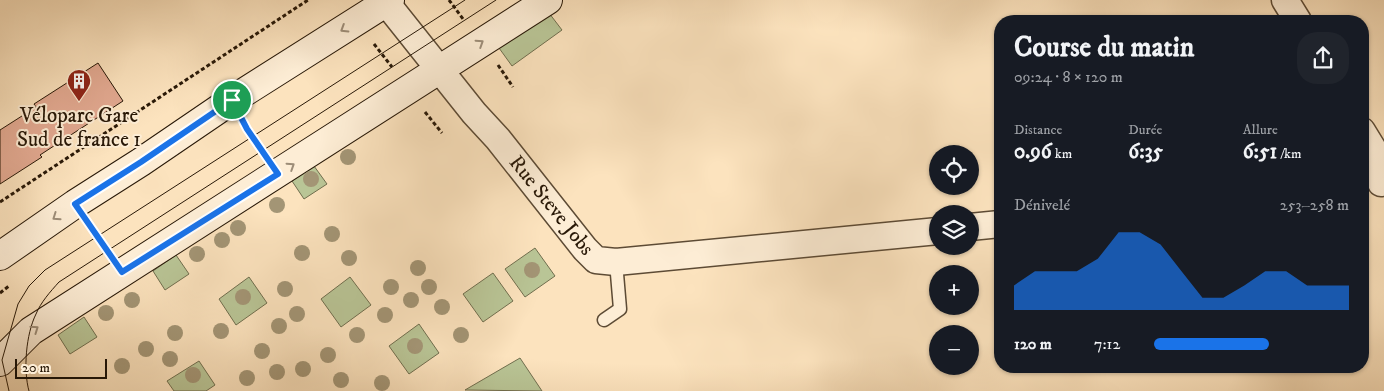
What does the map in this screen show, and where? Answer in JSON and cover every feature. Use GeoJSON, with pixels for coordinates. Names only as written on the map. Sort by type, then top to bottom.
{"type":"FeatureCollection","features":[{"type":"Feature","properties":{"kind":"street"},"geometry":{"type":"LineString","coordinates":[[0,362],[31,331],[548,0]]}},
{"type":"Feature","properties":{"kind":"street"},"geometry":{"type":"LineString","coordinates":[[1285,0],[1294,15]]}},
{"type":"Feature","properties":{"kind":"street"},"geometry":{"type":"LineString","coordinates":[[0,256],[232,100],[386,1]]}},
{"type":"Feature","properties":{"kind":"street","name":"Rue Steve Jobs"},"geometry":{"type":"LineString","coordinates":[[386,1],[439,70],[498,139],[584,249],[596,260],[616,262],[929,232]]}},
{"type":"Feature","properties":{"kind":"street"},"geometry":{"type":"LineString","coordinates":[[1369,142],[1373,149],[1376,183]]}},
{"type":"Feature","properties":{"kind":"street"},"geometry":{"type":"LineString","coordinates":[[979,226],[994,225]]}},
{"type":"Feature","properties":{"kind":"lane"},"geometry":{"type":"LineString","coordinates":[[604,320],[620,309],[616,262]]}},
{"type":"Feature","properties":{"kind":"path"},"geometry":{"type":"LineString","coordinates":[[0,202],[308,0]]}},
{"type":"Feature","properties":{"kind":"path"},"geometry":{"type":"LineString","coordinates":[[232,100],[247,129],[278,174]]}},
{"type":"Feature","properties":{"kind":"path"},"geometry":{"type":"LineString","coordinates":[[75,204],[122,272]]}},
{"type":"Feature","properties":{"kind":"green space"},"geometry":{"type":"Polygon","coordinates":[[[549,13],[562,30],[512,66],[499,48],[549,13]]]}},
{"type":"Feature","properties":{"kind":"green space"},"geometry":{"type":"Polygon","coordinates":[[[314,166],[327,184],[304,199],[292,181],[314,166]]]}},
{"type":"Feature","properties":{"kind":"green space"},"geometry":{"type":"Polygon","coordinates":[[[535,248],[555,276],[525,297],[505,269],[535,248]]]}},
{"type":"Feature","properties":{"kind":"green space"},"geometry":{"type":"Polygon","coordinates":[[[176,255],[189,274],[165,290],[153,271],[176,255]]]}},
{"type":"Feature","properties":{"kind":"green space"},"geometry":{"type":"Polygon","coordinates":[[[493,273],[513,301],[483,322],[463,294],[493,273]]]}},
{"type":"Feature","properties":{"kind":"green space"},"geometry":{"type":"Polygon","coordinates":[[[249,277],[267,303],[236,325],[219,299],[249,277]]]}},
{"type":"Feature","properties":{"kind":"green space"},"geometry":{"type":"Polygon","coordinates":[[[350,277],[371,305],[341,327],[321,299],[350,277]]]}},
{"type":"Feature","properties":{"kind":"green space"},"geometry":{"type":"Polygon","coordinates":[[[84,317],[97,337],[70,354],[58,335],[84,317]]]}},
{"type":"Feature","properties":{"kind":"green space"},"geometry":{"type":"Polygon","coordinates":[[[419,324],[439,353],[409,374],[389,346],[419,324]]]}},
{"type":"Feature","properties":{"kind":"green space"},"geometry":{"type":"Polygon","coordinates":[[[520,358],[542,391],[465,390],[520,358]]]}},
{"type":"Feature","properties":{"kind":"green space"},"geometry":{"type":"Polygon","coordinates":[[[199,361],[215,385],[206,391],[174,391],[167,381],[199,361]]]}},
{"type":"Feature","properties":{"kind":"building"},"geometry":{"type":"Polygon","coordinates":[[[98,63],[123,101],[40,155],[42,157],[0,184],[0,130],[36,107],[34,104],[98,63]]]}},
{"type":"Feature","properties":{"kind":"tram line"},"geometry":{"type":"LineString","coordinates":[[9,391],[2,360],[18,304],[29,286],[45,270],[465,0]]}},
{"type":"Feature","properties":{"kind":"tram line"},"geometry":{"type":"LineString","coordinates":[[29,391],[26,363],[30,332],[40,305],[59,282],[496,0]]}},
{"type":"Feature","properties":{"kind":"place","name":"Véloparc Gare Sud de france 1"},"geometry":{"type":"Point","coordinates":[79,102]}},
{"type":"Feature","properties":{"kind":"route"},"geometry":{"type":"LineString","coordinates":[[232,100],[247,129],[278,174],[122,272],[75,204],[232,100]]}}]}
